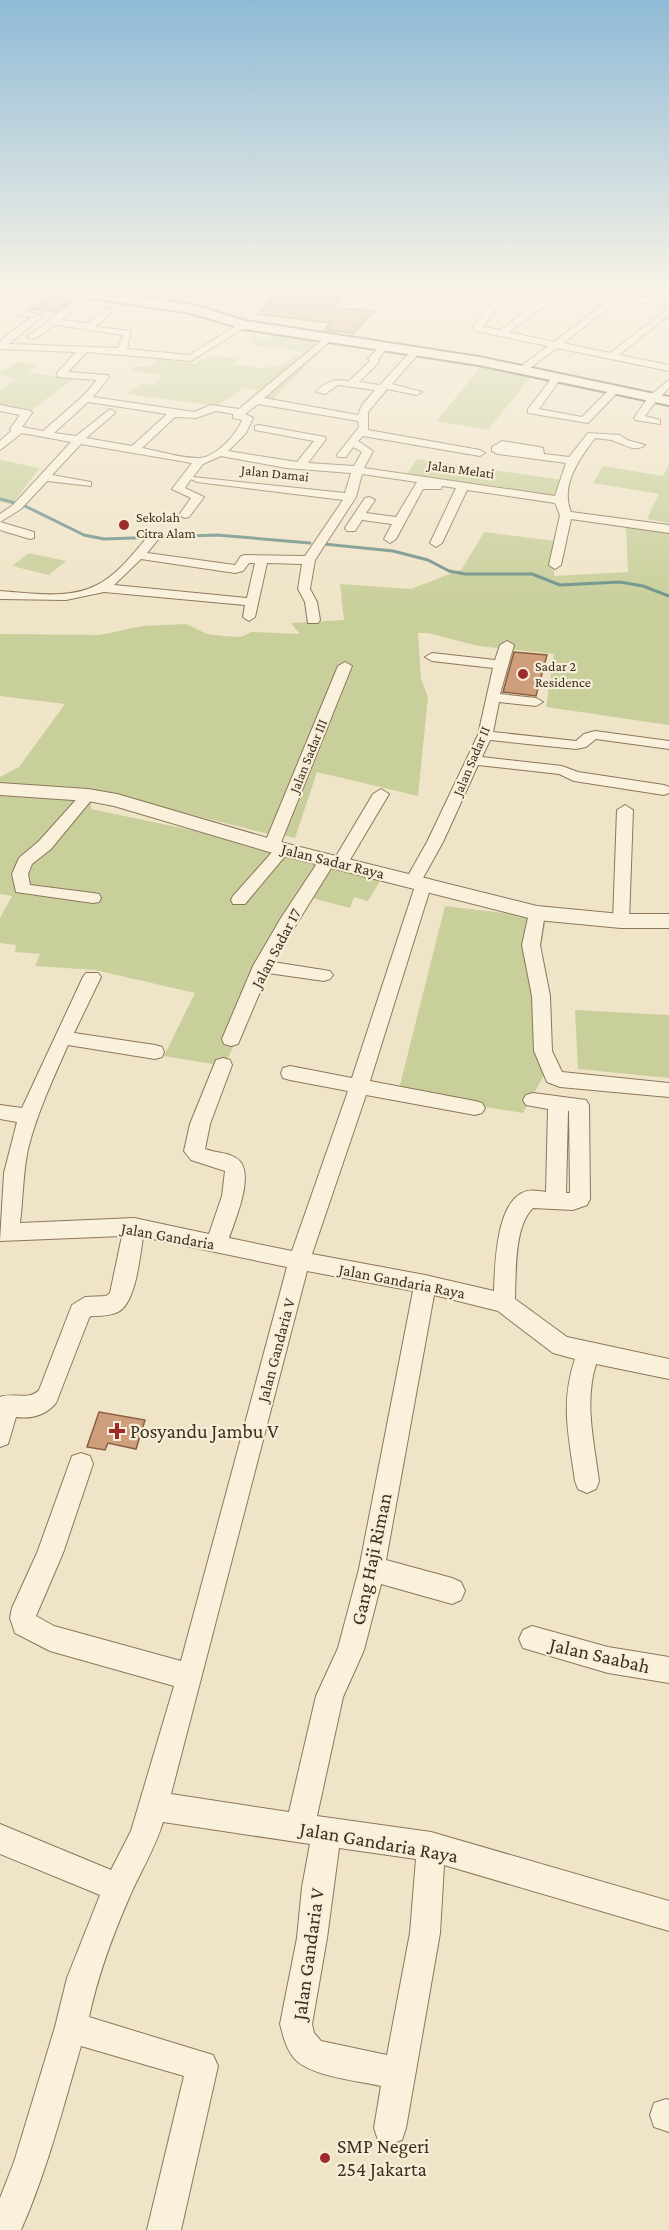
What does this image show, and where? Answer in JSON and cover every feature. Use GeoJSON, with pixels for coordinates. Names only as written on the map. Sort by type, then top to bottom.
{"type":"FeatureCollection","features":[{"type":"Feature","properties":{"kind":"main road"},"geometry":{"type":"LineString","coordinates":[[644,396],[669,401]]}},
{"type":"Feature","properties":{"kind":"street"},"geometry":{"type":"LineString","coordinates":[[46,434],[88,396]]}},
{"type":"Feature","properties":{"kind":"street"},"geometry":{"type":"LineString","coordinates":[[0,408],[27,413],[14,426],[15,429],[136,448],[200,461],[211,459],[220,453],[246,428],[248,418],[237,416],[260,396]]}},
{"type":"Feature","properties":{"kind":"street"},"geometry":{"type":"LineString","coordinates":[[342,455],[364,428],[363,412],[376,396]]}},
{"type":"Feature","properties":{"kind":"street"},"geometry":{"type":"LineString","coordinates":[[543,396],[532,411],[584,421],[609,396]]}},
{"type":"Feature","properties":{"kind":"street"},"geometry":{"type":"LineString","coordinates":[[653,398],[639,418],[656,422]]}},
{"type":"Feature","properties":{"kind":"street"},"geometry":{"type":"LineString","coordinates":[[86,399],[196,415],[205,408],[211,407],[239,412]]}},
{"type":"Feature","properties":{"kind":"street"},"geometry":{"type":"LineString","coordinates":[[255,400],[363,419]]}},
{"type":"Feature","properties":{"kind":"street"},"geometry":{"type":"LineString","coordinates":[[145,410],[190,417]]}},
{"type":"Feature","properties":{"kind":"street"},"geometry":{"type":"LineString","coordinates":[[0,519],[17,507],[78,440],[111,412]]}},
{"type":"Feature","properties":{"kind":"street"},"geometry":{"type":"LineString","coordinates":[[136,448],[173,414]]}},
{"type":"Feature","properties":{"kind":"street"},"geometry":{"type":"LineString","coordinates":[[259,428],[321,439],[301,465]]}},
{"type":"Feature","properties":{"kind":"street"},"geometry":{"type":"LineString","coordinates":[[0,447],[19,430]]}},
{"type":"Feature","properties":{"kind":"street"},"geometry":{"type":"LineString","coordinates":[[555,565],[566,515],[560,500],[572,462],[592,435],[620,438],[624,443],[639,445]]}},
{"type":"Feature","properties":{"kind":"street"},"geometry":{"type":"LineString","coordinates":[[356,437],[480,453]]}},
{"type":"Feature","properties":{"kind":"street"},"geometry":{"type":"LineString","coordinates":[[313,620],[312,602],[304,589],[309,560],[350,497],[357,470],[368,452],[356,437]]}},
{"type":"Feature","properties":{"kind":"street","name":"Jalan Melati"},"geometry":{"type":"LineString","coordinates":[[220,453],[286,465],[357,470],[462,488],[560,500]]}},
{"type":"Feature","properties":{"kind":"street"},"geometry":{"type":"LineString","coordinates":[[539,457],[572,462]]}},
{"type":"Feature","properties":{"kind":"street"},"geometry":{"type":"LineString","coordinates":[[185,515],[198,497],[178,489],[200,461]]}},
{"type":"Feature","properties":{"kind":"street"},"geometry":{"type":"LineString","coordinates":[[43,477],[87,484]]}},
{"type":"Feature","properties":{"kind":"street","name":"Jalan Damai"},"geometry":{"type":"LineString","coordinates":[[196,479],[231,488],[350,497]]}},
{"type":"Feature","properties":{"kind":"street"},"geometry":{"type":"LineString","coordinates":[[390,539],[419,484],[462,488],[436,543]]}},
{"type":"Feature","properties":{"kind":"street"},"geometry":{"type":"LineString","coordinates":[[351,528],[369,500]]}},
{"type":"Feature","properties":{"kind":"street"},"geometry":{"type":"LineString","coordinates":[[566,515],[623,527],[669,529]]}},
{"type":"Feature","properties":{"kind":"street"},"geometry":{"type":"LineString","coordinates":[[359,516],[400,521]]}},
{"type":"Feature","properties":{"kind":"street"},"geometry":{"type":"LineString","coordinates":[[0,526],[30,535]]}},
{"type":"Feature","properties":{"kind":"street"},"geometry":{"type":"LineString","coordinates":[[0,595],[63,596],[93,592],[103,588],[139,555],[155,536]]}},
{"type":"Feature","properties":{"kind":"street"},"geometry":{"type":"LineString","coordinates":[[139,555],[235,569],[239,568],[245,559],[309,560]]}},
{"type":"Feature","properties":{"kind":"street"},"geometry":{"type":"LineString","coordinates":[[249,617],[262,560]]}},
{"type":"Feature","properties":{"kind":"street"},"geometry":{"type":"LineString","coordinates":[[103,588],[252,602]]}},
{"type":"Feature","properties":{"kind":"street","name":"Jalan Sadar II"},"geometry":{"type":"LineString","coordinates":[[419,882],[484,735],[500,665],[507,645]]}},
{"type":"Feature","properties":{"kind":"street"},"geometry":{"type":"LineString","coordinates":[[432,657],[500,665]]}},
{"type":"Feature","properties":{"kind":"street","name":"Jalan Sadar III"},"geometry":{"type":"LineString","coordinates":[[239,900],[278,847],[345,666]]}},
{"type":"Feature","properties":{"kind":"street"},"geometry":{"type":"LineString","coordinates":[[493,697],[536,702]]}},
{"type":"Feature","properties":{"kind":"street"},"geometry":{"type":"LineString","coordinates":[[484,735],[576,745],[581,744],[588,736],[595,735],[669,745]]}},
{"type":"Feature","properties":{"kind":"street"},"geometry":{"type":"LineString","coordinates":[[473,760],[562,770],[574,776],[664,790]]}},
{"type":"Feature","properties":{"kind":"street","name":"Jalan Sadar Raya"},"geometry":{"type":"LineString","coordinates":[[0,789],[88,795],[146,807],[278,847],[537,913],[621,921],[669,921]]}},
{"type":"Feature","properties":{"kind":"street","name":"Jalan Sadar 17"},"geometry":{"type":"LineString","coordinates":[[231,1039],[262,966],[287,922],[334,862],[381,794]]}},
{"type":"Feature","properties":{"kind":"street"},"geometry":{"type":"LineString","coordinates":[[88,795],[45,845],[26,862],[20,874],[22,888],[28,890],[93,898]]}},
{"type":"Feature","properties":{"kind":"street"},"geometry":{"type":"LineString","coordinates":[[621,921],[625,810]]}},
{"type":"Feature","properties":{"kind":"street","name":"Jalan Gandaria V"},"geometry":{"type":"LineString","coordinates":[[3,2230],[20,2195],[31,2162],[71,2026],[82,1978],[118,1888],[144,1836],[190,1677],[299,1261],[327,1185],[419,882]]}},
{"type":"Feature","properties":{"kind":"street"},"geometry":{"type":"LineString","coordinates":[[537,913],[531,945],[541,996],[543,1051],[554,1077],[560,1080],[669,1090]]}},
{"type":"Feature","properties":{"kind":"street"},"geometry":{"type":"LineString","coordinates":[[262,966],[324,975]]}},
{"type":"Feature","properties":{"kind":"street"},"geometry":{"type":"LineString","coordinates":[[5,1231],[20,1141],[28,1116],[92,977]]}},
{"type":"Feature","properties":{"kind":"street"},"geometry":{"type":"LineString","coordinates":[[64,1038],[155,1052]]}},
{"type":"Feature","properties":{"kind":"street"},"geometry":{"type":"LineString","coordinates":[[216,1244],[236,1174],[235,1168],[228,1162],[201,1157],[194,1151],[200,1124],[223,1065]]}},
{"type":"Feature","properties":{"kind":"street"},"geometry":{"type":"LineString","coordinates":[[290,1073],[475,1108]]}},
{"type":"Feature","properties":{"kind":"street"},"geometry":{"type":"LineString","coordinates":[[533,1100],[568,1105],[580,1199],[573,1202],[528,1199],[516,1211],[511,1227],[504,1303],[561,1346],[669,1369]]}},
{"type":"Feature","properties":{"kind":"street"},"geometry":{"type":"LineString","coordinates":[[0,1112],[28,1116]]}},
{"type":"Feature","properties":{"kind":"street"},"geometry":{"type":"LineString","coordinates":[[0,1436],[3,1405],[24,1407],[40,1404],[51,1391],[64,1350],[80,1312],[85,1307],[110,1306],[118,1300],[123,1287],[134,1227]]}},
{"type":"Feature","properties":{"kind":"street","name":"Jalan Gandaria"},"geometry":{"type":"LineString","coordinates":[[5,1231],[134,1227],[299,1261]]}},
{"type":"Feature","properties":{"kind":"street","name":"Jalan Gandaria Raya"},"geometry":{"type":"LineString","coordinates":[[299,1261],[425,1284],[504,1303]]}},
{"type":"Feature","properties":{"kind":"street","name":"Gang Haji Riman"},"geometry":{"type":"LineString","coordinates":[[313,1830],[330,1696],[351,1650],[372,1569],[425,1284]]}},
{"type":"Feature","properties":{"kind":"street"},"geometry":{"type":"LineString","coordinates":[[587,1480],[577,1405],[579,1381],[588,1353]]}},
{"type":"Feature","properties":{"kind":"street"},"geometry":{"type":"LineString","coordinates":[[81,1464],[38,1582],[24,1609],[21,1618],[24,1624],[50,1638],[190,1677]]}},
{"type":"Feature","properties":{"kind":"street"},"geometry":{"type":"LineString","coordinates":[[372,1569],[452,1591]]}},
{"type":"Feature","properties":{"kind":"street","name":"Jalan Saabah"},"geometry":{"type":"LineString","coordinates":[[532,1639],[608,1659],[669,1670]]}},
{"type":"Feature","properties":{"kind":"street","name":"Jalan Gandaria Raya"},"geometry":{"type":"LineString","coordinates":[[153,1806],[431,1847],[669,1916]]}},
{"type":"Feature","properties":{"kind":"street","name":"Jalan Gandaria V"},"geometry":{"type":"LineString","coordinates":[[313,1830],[317,1887],[312,1938],[296,2024],[298,2036],[304,2048],[314,2055],[400,2074]]}},
{"type":"Feature","properties":{"kind":"street"},"geometry":{"type":"LineString","coordinates":[[0,1839],[118,1888]]}},
{"type":"Feature","properties":{"kind":"street"},"geometry":{"type":"LineString","coordinates":[[390,2128],[425,1933],[431,1847]]}},
{"type":"Feature","properties":{"kind":"street"},"geometry":{"type":"LineString","coordinates":[[71,2026],[202,2066],[164,2230]]}},
{"type":"Feature","properties":{"kind":"green space"},"geometry":{"type":"Polygon","coordinates":[[[0,396],[50,396],[31,410],[0,405],[0,396]]]}},
{"type":"Feature","properties":{"kind":"green space"},"geometry":{"type":"Polygon","coordinates":[[[142,396],[232,396],[217,406],[142,396]]]}},
{"type":"Feature","properties":{"kind":"green space"},"geometry":{"type":"Polygon","coordinates":[[[252,396],[276,396],[272,400],[252,396]]]}},
{"type":"Feature","properties":{"kind":"green space"},"geometry":{"type":"Polygon","coordinates":[[[457,396],[515,396],[488,430],[437,421],[457,396]]]}},
{"type":"Feature","properties":{"kind":"green space"},"geometry":{"type":"Polygon","coordinates":[[[417,459],[563,480],[553,499],[405,477],[417,459]]]}},
{"type":"Feature","properties":{"kind":"green space"},"geometry":{"type":"Polygon","coordinates":[[[0,460],[40,468],[12,504],[0,502],[0,460]]]}},
{"type":"Feature","properties":{"kind":"green space"},"geometry":{"type":"Polygon","coordinates":[[[669,464],[669,523],[647,519],[659,494],[593,483],[603,466],[663,476],[669,464]]]}},
{"type":"Feature","properties":{"kind":"green space"},"geometry":{"type":"Polygon","coordinates":[[[626,525],[669,530],[669,725],[546,707],[554,654],[478,646],[428,633],[418,633],[421,679],[428,697],[418,796],[317,772],[295,838],[270,832],[268,834],[131,799],[91,795],[91,809],[201,832],[380,881],[368,901],[354,897],[350,908],[308,897],[224,1066],[164,1056],[195,993],[95,970],[35,966],[40,954],[15,952],[16,945],[0,943],[0,918],[12,896],[0,894],[0,777],[19,767],[65,704],[0,696],[0,634],[100,635],[142,626],[186,624],[207,634],[223,636],[241,637],[252,632],[300,634],[291,623],[344,620],[340,584],[411,589],[462,569],[484,532],[555,541],[554,576],[628,572],[626,525]]]}},
{"type":"Feature","properties":{"kind":"green space"},"geometry":{"type":"Polygon","coordinates":[[[29,553],[66,561],[49,575],[12,566],[29,553]]]}},
{"type":"Feature","properties":{"kind":"green space"},"geometry":{"type":"Polygon","coordinates":[[[445,906],[546,918],[540,953],[550,994],[551,1050],[547,1070],[523,1113],[398,1093],[445,906]]]}},
{"type":"Feature","properties":{"kind":"green space"},"geometry":{"type":"Polygon","coordinates":[[[575,1010],[669,1015],[669,1078],[578,1069],[575,1010]]]}},
{"type":"Feature","properties":{"kind":"building","name":"Sadar 2 Residence"},"geometry":{"type":"Polygon","coordinates":[[[514,652],[547,655],[536,696],[503,692],[514,652]]]}},
{"type":"Feature","properties":{"kind":"building","name":"Posyandu Jambu V"},"geometry":{"type":"Polygon","coordinates":[[[99,1412],[145,1420],[136,1449],[108,1443],[105,1450],[87,1447],[99,1412]]]}},
{"type":"Feature","properties":{"kind":"waterway"},"geometry":{"type":"LineString","coordinates":[[0,499],[15,503]]}},
{"type":"Feature","properties":{"kind":"waterway"},"geometry":{"type":"LineString","coordinates":[[25,506],[84,535],[104,539],[217,535],[310,543]]}},
{"type":"Feature","properties":{"kind":"waterway"},"geometry":{"type":"LineString","coordinates":[[324,544],[393,551],[428,560],[449,571],[465,574],[532,574],[560,585],[620,582],[643,586],[669,596]]}},
{"type":"Feature","properties":{"kind":"place","name":"Sekolah Citra Alam"},"geometry":{"type":"Point","coordinates":[124,525]}},
{"type":"Feature","properties":{"kind":"place","name":"Sadar 2 Residence"},"geometry":{"type":"Point","coordinates":[523,674]}},
{"type":"Feature","properties":{"kind":"place","name":"Posyandu Jambu V"},"geometry":{"type":"Point","coordinates":[117,1431]}},
{"type":"Feature","properties":{"kind":"place","name":"SMP Negeri 254 Jakarta"},"geometry":{"type":"Point","coordinates":[325,2158]}}]}
